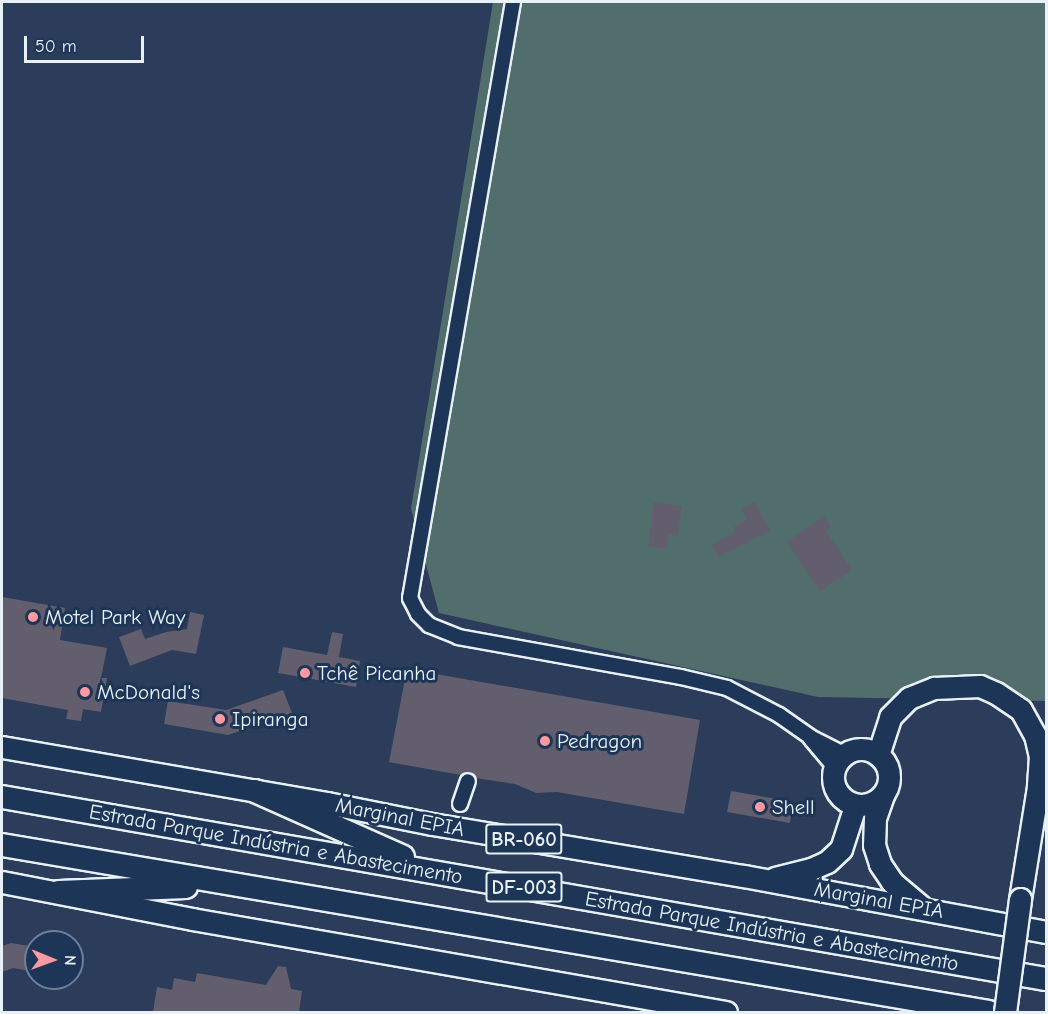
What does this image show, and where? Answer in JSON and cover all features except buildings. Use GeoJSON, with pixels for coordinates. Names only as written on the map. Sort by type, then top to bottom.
{"type":"FeatureCollection","features":[{"type":"Feature","properties":{"kind":"highway"},"geometry":{"type":"LineString","coordinates":[[255,792],[435,871]]}},
{"type":"Feature","properties":{"kind":"highway","name":"Estrada Parque Indústria e Abastecimento"},"geometry":{"type":"LineString","coordinates":[[2,797],[1047,979]]}},
{"type":"Feature","properties":{"kind":"highway","name":"Estrada Parque Indústria e Abastecimento"},"geometry":{"type":"LineString","coordinates":[[2,845],[988,1012]]}},
{"type":"Feature","properties":{"kind":"highway"},"geometry":{"type":"LineString","coordinates":[[59,892],[230,885]]}},
{"type":"Feature","properties":{"kind":"main road"},"geometry":{"type":"LineString","coordinates":[[878,754],[890,717],[909,698],[934,688],[980,686],[996,693],[1020,710],[1035,735],[1040,756],[1038,787],[1005,1012]]}},
{"type":"Feature","properties":{"kind":"main road","name":"Marginal EPIA"},"geometry":{"type":"LineString","coordinates":[[2,747],[766,880],[1047,932]]}},
{"type":"Feature","properties":{"kind":"main road"},"geometry":{"type":"LineString","coordinates":[[883,795],[866,806],[855,806],[843,801],[835,791],[832,779],[839,760],[855,749],[867,749],[878,754],[889,774],[888,785],[875,818],[874,845],[880,864],[892,882],[924,908]]}},
{"type":"Feature","properties":{"kind":"main road"},"geometry":{"type":"LineString","coordinates":[[766,880],[811,869],[827,862],[841,849],[855,806]]}},
{"type":"Feature","properties":{"kind":"main road"},"geometry":{"type":"LineString","coordinates":[[2,882],[192,919],[726,1012]]}},
{"type":"Feature","properties":{"kind":"street"},"geometry":{"type":"LineString","coordinates":[[513,2],[410,598],[418,614],[441,633],[491,645],[681,677],[727,688],[778,715],[839,760]]}},
{"type":"Feature","properties":{"kind":"street"},"geometry":{"type":"LineString","coordinates":[[460,804],[468,781]]}},
{"type":"Feature","properties":{"kind":"green space"},"geometry":{"type":"Polygon","coordinates":[[[493,2],[1046,2],[1046,701],[818,697],[439,613],[411,509],[493,2]]]}},
{"type":"Feature","properties":{"kind":"place","name":"Motel Park Way"},"geometry":{"type":"Point","coordinates":[33,617]}},
{"type":"Feature","properties":{"kind":"place","name":"Tchê Picanha"},"geometry":{"type":"Point","coordinates":[305,673]}},
{"type":"Feature","properties":{"kind":"place","name":"McDonald's"},"geometry":{"type":"Point","coordinates":[85,692]}},
{"type":"Feature","properties":{"kind":"place","name":"Ipiranga"},"geometry":{"type":"Point","coordinates":[220,719]}},
{"type":"Feature","properties":{"kind":"place","name":"Pedragon"},"geometry":{"type":"Point","coordinates":[545,741]}},
{"type":"Feature","properties":{"kind":"place","name":"Shell"},"geometry":{"type":"Point","coordinates":[760,807]}}]}
